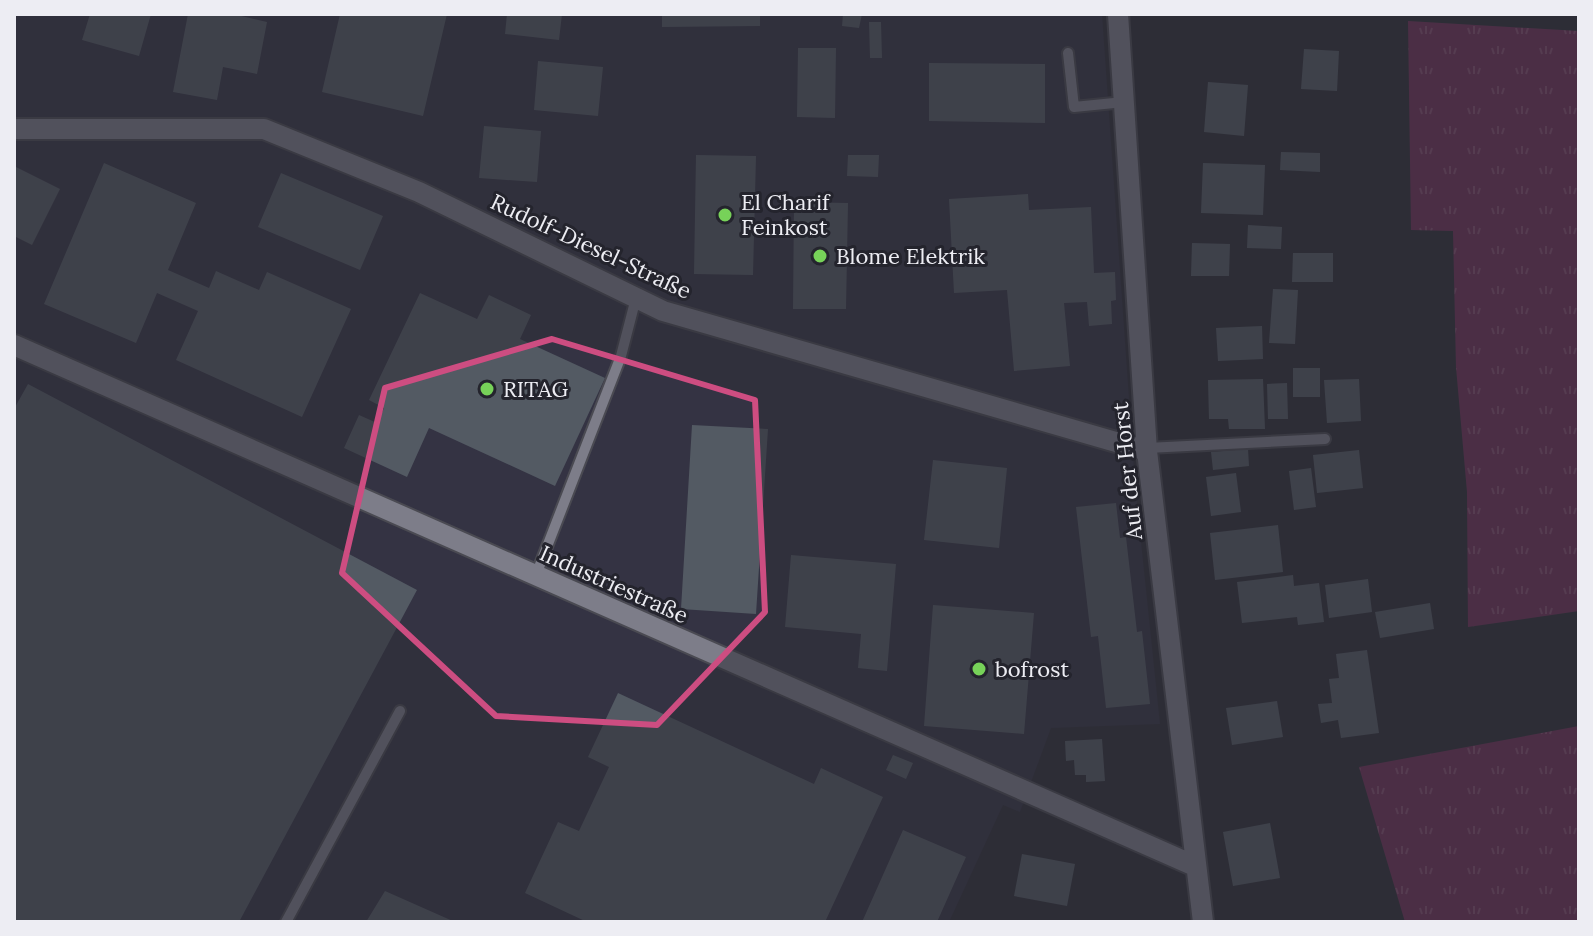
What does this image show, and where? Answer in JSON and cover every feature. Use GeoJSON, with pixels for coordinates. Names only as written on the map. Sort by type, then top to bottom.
{"type":"FeatureCollection","features":[{"type":"Feature","properties":{"kind":"street","name":"Auf der Horst"},"geometry":{"type":"LineString","coordinates":[[1118,14],[1147,449],[1203,922]]}},
{"type":"Feature","properties":{"kind":"street","name":"Rudolf-Diesel-Straße"},"geometry":{"type":"LineString","coordinates":[[14,129],[264,129],[419,192],[663,311],[1147,449]]}},
{"type":"Feature","properties":{"kind":"street","name":"Industriestraße"},"geometry":{"type":"LineString","coordinates":[[14,345],[1195,866]]}},
{"type":"Feature","properties":{"kind":"lane"},"geometry":{"type":"LineString","coordinates":[[1068,53],[1074,107],[1124,102]]}},
{"type":"Feature","properties":{"kind":"lane"},"geometry":{"type":"LineString","coordinates":[[536,575],[621,356],[636,298]]}},
{"type":"Feature","properties":{"kind":"lane"},"geometry":{"type":"LineString","coordinates":[[1147,449],[1325,439]]}},
{"type":"Feature","properties":{"kind":"lane"},"geometry":{"type":"LineString","coordinates":[[286,922],[400,711]]}},
{"type":"Feature","properties":{"kind":"highlighted area"},"geometry":{"type":"Polygon","coordinates":[[[552,339],[755,400],[765,612],[657,725],[496,716],[342,573],[385,388],[552,339]]]}},
{"type":"Feature","properties":{"kind":"shaded area"},"geometry":{"type":"Polygon","coordinates":[[[14,14],[1102,14],[1135,484],[1160,724],[1051,728],[1020,812],[1003,805],[949,922],[14,922],[14,14]]]}},
{"type":"Feature","properties":{"kind":"green space"},"geometry":{"type":"Polygon","coordinates":[[[1408,21],[1579,31],[1579,611],[1468,627],[1467,492],[1456,367],[1453,231],[1411,230],[1408,21]]]}},
{"type":"Feature","properties":{"kind":"green space"},"geometry":{"type":"Polygon","coordinates":[[[1579,726],[1579,922],[1405,922],[1359,767],[1579,726]]]}},
{"type":"Feature","properties":{"kind":"building"},"geometry":{"type":"Polygon","coordinates":[[[90,14],[151,14],[139,56],[82,40],[90,14]]]}},
{"type":"Feature","properties":{"kind":"building"},"geometry":{"type":"Polygon","coordinates":[[[188,14],[233,14],[267,22],[257,74],[223,67],[217,100],[173,92],[188,14]]]}},
{"type":"Feature","properties":{"kind":"building"},"geometry":{"type":"Polygon","coordinates":[[[340,14],[447,14],[423,116],[322,92],[340,14]]]}},
{"type":"Feature","properties":{"kind":"building"},"geometry":{"type":"Polygon","coordinates":[[[507,14],[562,14],[559,40],[505,34],[507,14]]]}},
{"type":"Feature","properties":{"kind":"building"},"geometry":{"type":"Polygon","coordinates":[[[662,14],[760,14],[760,26],[662,27],[662,14]]]}},
{"type":"Feature","properties":{"kind":"building"},"geometry":{"type":"Polygon","coordinates":[[[843,14],[862,14],[859,28],[842,26],[843,14]]]}},
{"type":"Feature","properties":{"kind":"building"},"geometry":{"type":"Polygon","coordinates":[[[869,22],[881,22],[882,58],[870,58],[869,22]]]}},
{"type":"Feature","properties":{"kind":"building"},"geometry":{"type":"Polygon","coordinates":[[[798,48],[836,48],[835,118],[797,117],[798,48]]]}},
{"type":"Feature","properties":{"kind":"building"},"geometry":{"type":"Polygon","coordinates":[[[1304,49],[1339,51],[1337,91],[1301,89],[1304,49]]]}},
{"type":"Feature","properties":{"kind":"building"},"geometry":{"type":"Polygon","coordinates":[[[538,61],[603,67],[598,116],[534,110],[538,61]]]}},
{"type":"Feature","properties":{"kind":"building"},"geometry":{"type":"Polygon","coordinates":[[[929,63],[1045,64],[1045,123],[929,121],[929,63]]]}},
{"type":"Feature","properties":{"kind":"building"},"geometry":{"type":"Polygon","coordinates":[[[1208,82],[1248,85],[1244,136],[1204,132],[1208,82]]]}},
{"type":"Feature","properties":{"kind":"building"},"geometry":{"type":"Polygon","coordinates":[[[484,126],[541,131],[537,182],[479,178],[484,126]]]}},
{"type":"Feature","properties":{"kind":"building"},"geometry":{"type":"Polygon","coordinates":[[[1281,152],[1320,153],[1320,172],[1280,170],[1281,152]]]}},
{"type":"Feature","properties":{"kind":"building","name":"El Charif Feinkost"},"geometry":{"type":"Polygon","coordinates":[[[696,155],[756,156],[753,275],[694,274],[696,155]]]}},
{"type":"Feature","properties":{"kind":"building"},"geometry":{"type":"Polygon","coordinates":[[[848,155],[879,155],[878,177],[847,176],[848,155]]]}},
{"type":"Feature","properties":{"kind":"building"},"geometry":{"type":"Polygon","coordinates":[[[104,163],[196,203],[168,270],[209,288],[216,271],[259,290],[267,272],[351,309],[302,417],[176,360],[198,311],[157,293],[136,343],[44,304],[104,163]]]}},
{"type":"Feature","properties":{"kind":"building"},"geometry":{"type":"Polygon","coordinates":[[[1203,163],[1265,165],[1263,215],[1201,213],[1203,163]]]}},
{"type":"Feature","properties":{"kind":"building"},"geometry":{"type":"Polygon","coordinates":[[[14,166],[60,189],[32,245],[14,236],[14,166]]]}},
{"type":"Feature","properties":{"kind":"building"},"geometry":{"type":"Polygon","coordinates":[[[281,173],[383,216],[360,270],[258,227],[281,173]]]}},
{"type":"Feature","properties":{"kind":"building"},"geometry":{"type":"Polygon","coordinates":[[[1028,194],[1029,210],[1091,207],[1094,273],[1115,272],[1116,300],[1111,301],[1112,324],[1089,326],[1087,302],[1064,303],[1070,366],[1014,371],[1007,290],[954,293],[949,199],[1028,194]]]}},
{"type":"Feature","properties":{"kind":"building","name":"Blome Elektrik"},"geometry":{"type":"Polygon","coordinates":[[[794,202],[848,203],[846,309],[793,309],[794,202]]]}},
{"type":"Feature","properties":{"kind":"building"},"geometry":{"type":"Polygon","coordinates":[[[1248,225],[1282,227],[1281,249],[1247,248],[1248,225]]]}},
{"type":"Feature","properties":{"kind":"building"},"geometry":{"type":"Polygon","coordinates":[[[1192,243],[1230,244],[1229,276],[1191,276],[1192,243]]]}},
{"type":"Feature","properties":{"kind":"building"},"geometry":{"type":"Polygon","coordinates":[[[1293,253],[1333,253],[1333,282],[1292,282],[1293,253]]]}},
{"type":"Feature","properties":{"kind":"building"},"geometry":{"type":"Polygon","coordinates":[[[1273,289],[1298,290],[1295,344],[1269,343],[1273,289]]]}},
{"type":"Feature","properties":{"kind":"building","name":"RITAG"},"geometry":{"type":"Polygon","coordinates":[[[420,293],[477,319],[489,295],[531,315],[520,339],[605,378],[555,486],[429,428],[407,477],[344,448],[359,415],[377,423],[384,408],[369,400],[420,293]]]}},
{"type":"Feature","properties":{"kind":"building"},"geometry":{"type":"Polygon","coordinates":[[[1262,326],[1263,359],[1218,361],[1216,328],[1262,326]]]}},
{"type":"Feature","properties":{"kind":"building"},"geometry":{"type":"Polygon","coordinates":[[[1293,368],[1320,368],[1320,397],[1293,397],[1293,368]]]}},
{"type":"Feature","properties":{"kind":"building"},"geometry":{"type":"Polygon","coordinates":[[[1263,379],[1265,429],[1229,429],[1228,419],[1209,419],[1208,380],[1263,379]]]}},
{"type":"Feature","properties":{"kind":"building"},"geometry":{"type":"Polygon","coordinates":[[[1359,379],[1361,421],[1327,423],[1324,380],[1359,379]]]}},
{"type":"Feature","properties":{"kind":"building"},"geometry":{"type":"Polygon","coordinates":[[[1287,383],[1288,419],[1268,419],[1267,384],[1287,383]]]}},
{"type":"Feature","properties":{"kind":"building"},"geometry":{"type":"Polygon","coordinates":[[[28,384],[417,590],[239,922],[14,922],[14,409],[28,384]]]}},
{"type":"Feature","properties":{"kind":"building"},"geometry":{"type":"Polygon","coordinates":[[[692,425],[768,429],[756,614],[681,609],[692,425]]]}},
{"type":"Feature","properties":{"kind":"building"},"geometry":{"type":"Polygon","coordinates":[[[1248,449],[1249,466],[1213,470],[1211,452],[1248,449]]]}},
{"type":"Feature","properties":{"kind":"building"},"geometry":{"type":"Polygon","coordinates":[[[1359,450],[1363,488],[1317,493],[1313,455],[1359,450]]]}},
{"type":"Feature","properties":{"kind":"building"},"geometry":{"type":"Polygon","coordinates":[[[933,460],[1007,468],[999,548],[924,540],[933,460]]]}},
{"type":"Feature","properties":{"kind":"building"},"geometry":{"type":"Polygon","coordinates":[[[1311,468],[1316,507],[1294,510],[1289,471],[1311,468]]]}},
{"type":"Feature","properties":{"kind":"building"},"geometry":{"type":"Polygon","coordinates":[[[1236,473],[1241,512],[1211,516],[1206,477],[1236,473]]]}},
{"type":"Feature","properties":{"kind":"building"},"geometry":{"type":"Polygon","coordinates":[[[1116,503],[1120,538],[1126,537],[1137,632],[1142,631],[1150,704],[1106,708],[1098,636],[1091,637],[1076,507],[1116,503]]]}},
{"type":"Feature","properties":{"kind":"building"},"geometry":{"type":"Polygon","coordinates":[[[1278,525],[1283,572],[1215,580],[1210,533],[1278,525]]]}},
{"type":"Feature","properties":{"kind":"building"},"geometry":{"type":"Polygon","coordinates":[[[791,555],[896,564],[887,671],[858,668],[861,634],[785,627],[791,555]]]}},
{"type":"Feature","properties":{"kind":"building"},"geometry":{"type":"Polygon","coordinates":[[[1293,575],[1294,586],[1319,583],[1324,622],[1298,625],[1297,617],[1242,623],[1237,582],[1293,575]]]}},
{"type":"Feature","properties":{"kind":"building"},"geometry":{"type":"Polygon","coordinates":[[[1368,579],[1372,612],[1329,618],[1325,585],[1368,579]]]}},
{"type":"Feature","properties":{"kind":"building"},"geometry":{"type":"Polygon","coordinates":[[[1430,603],[1434,629],[1380,638],[1375,612],[1430,603]]]}},
{"type":"Feature","properties":{"kind":"building","name":"bofrost"},"geometry":{"type":"Polygon","coordinates":[[[933,605],[1034,613],[1024,734],[924,726],[933,605]]]}},
{"type":"Feature","properties":{"kind":"building"},"geometry":{"type":"Polygon","coordinates":[[[1367,650],[1379,733],[1341,738],[1338,720],[1321,723],[1318,704],[1332,703],[1329,679],[1339,678],[1336,654],[1367,650]]]}},
{"type":"Feature","properties":{"kind":"building"},"geometry":{"type":"Polygon","coordinates":[[[618,693],[814,784],[821,768],[883,797],[825,922],[587,922],[525,893],[558,822],[579,831],[609,767],[588,757],[618,693]]]}},
{"type":"Feature","properties":{"kind":"building"},"geometry":{"type":"Polygon","coordinates":[[[1277,701],[1283,737],[1232,745],[1226,708],[1277,701]]]}},
{"type":"Feature","properties":{"kind":"building"},"geometry":{"type":"Polygon","coordinates":[[[1102,739],[1105,781],[1086,782],[1086,775],[1075,775],[1074,760],[1066,761],[1065,741],[1102,739]]]}},
{"type":"Feature","properties":{"kind":"building"},"geometry":{"type":"Polygon","coordinates":[[[893,755],[913,763],[906,779],[886,770],[893,755]]]}},
{"type":"Feature","properties":{"kind":"building"},"geometry":{"type":"Polygon","coordinates":[[[1270,823],[1280,878],[1233,886],[1223,832],[1270,823]]]}},
{"type":"Feature","properties":{"kind":"building"},"geometry":{"type":"Polygon","coordinates":[[[903,830],[966,857],[937,922],[862,922],[903,830]]]}},
{"type":"Feature","properties":{"kind":"building"},"geometry":{"type":"Polygon","coordinates":[[[1022,854],[1075,864],[1067,906],[1014,896],[1022,854]]]}},
{"type":"Feature","properties":{"kind":"building"},"geometry":{"type":"Polygon","coordinates":[[[385,891],[455,922],[366,922],[385,891]]]}},
{"type":"Feature","properties":{"kind":"place","name":"El Charif Feinkost"},"geometry":{"type":"Point","coordinates":[725,215]}},
{"type":"Feature","properties":{"kind":"place","name":"Blome Elektrik"},"geometry":{"type":"Point","coordinates":[820,256]}},
{"type":"Feature","properties":{"kind":"place","name":"RITAG"},"geometry":{"type":"Point","coordinates":[487,389]}},
{"type":"Feature","properties":{"kind":"place","name":"bofrost"},"geometry":{"type":"Point","coordinates":[979,669]}}]}
